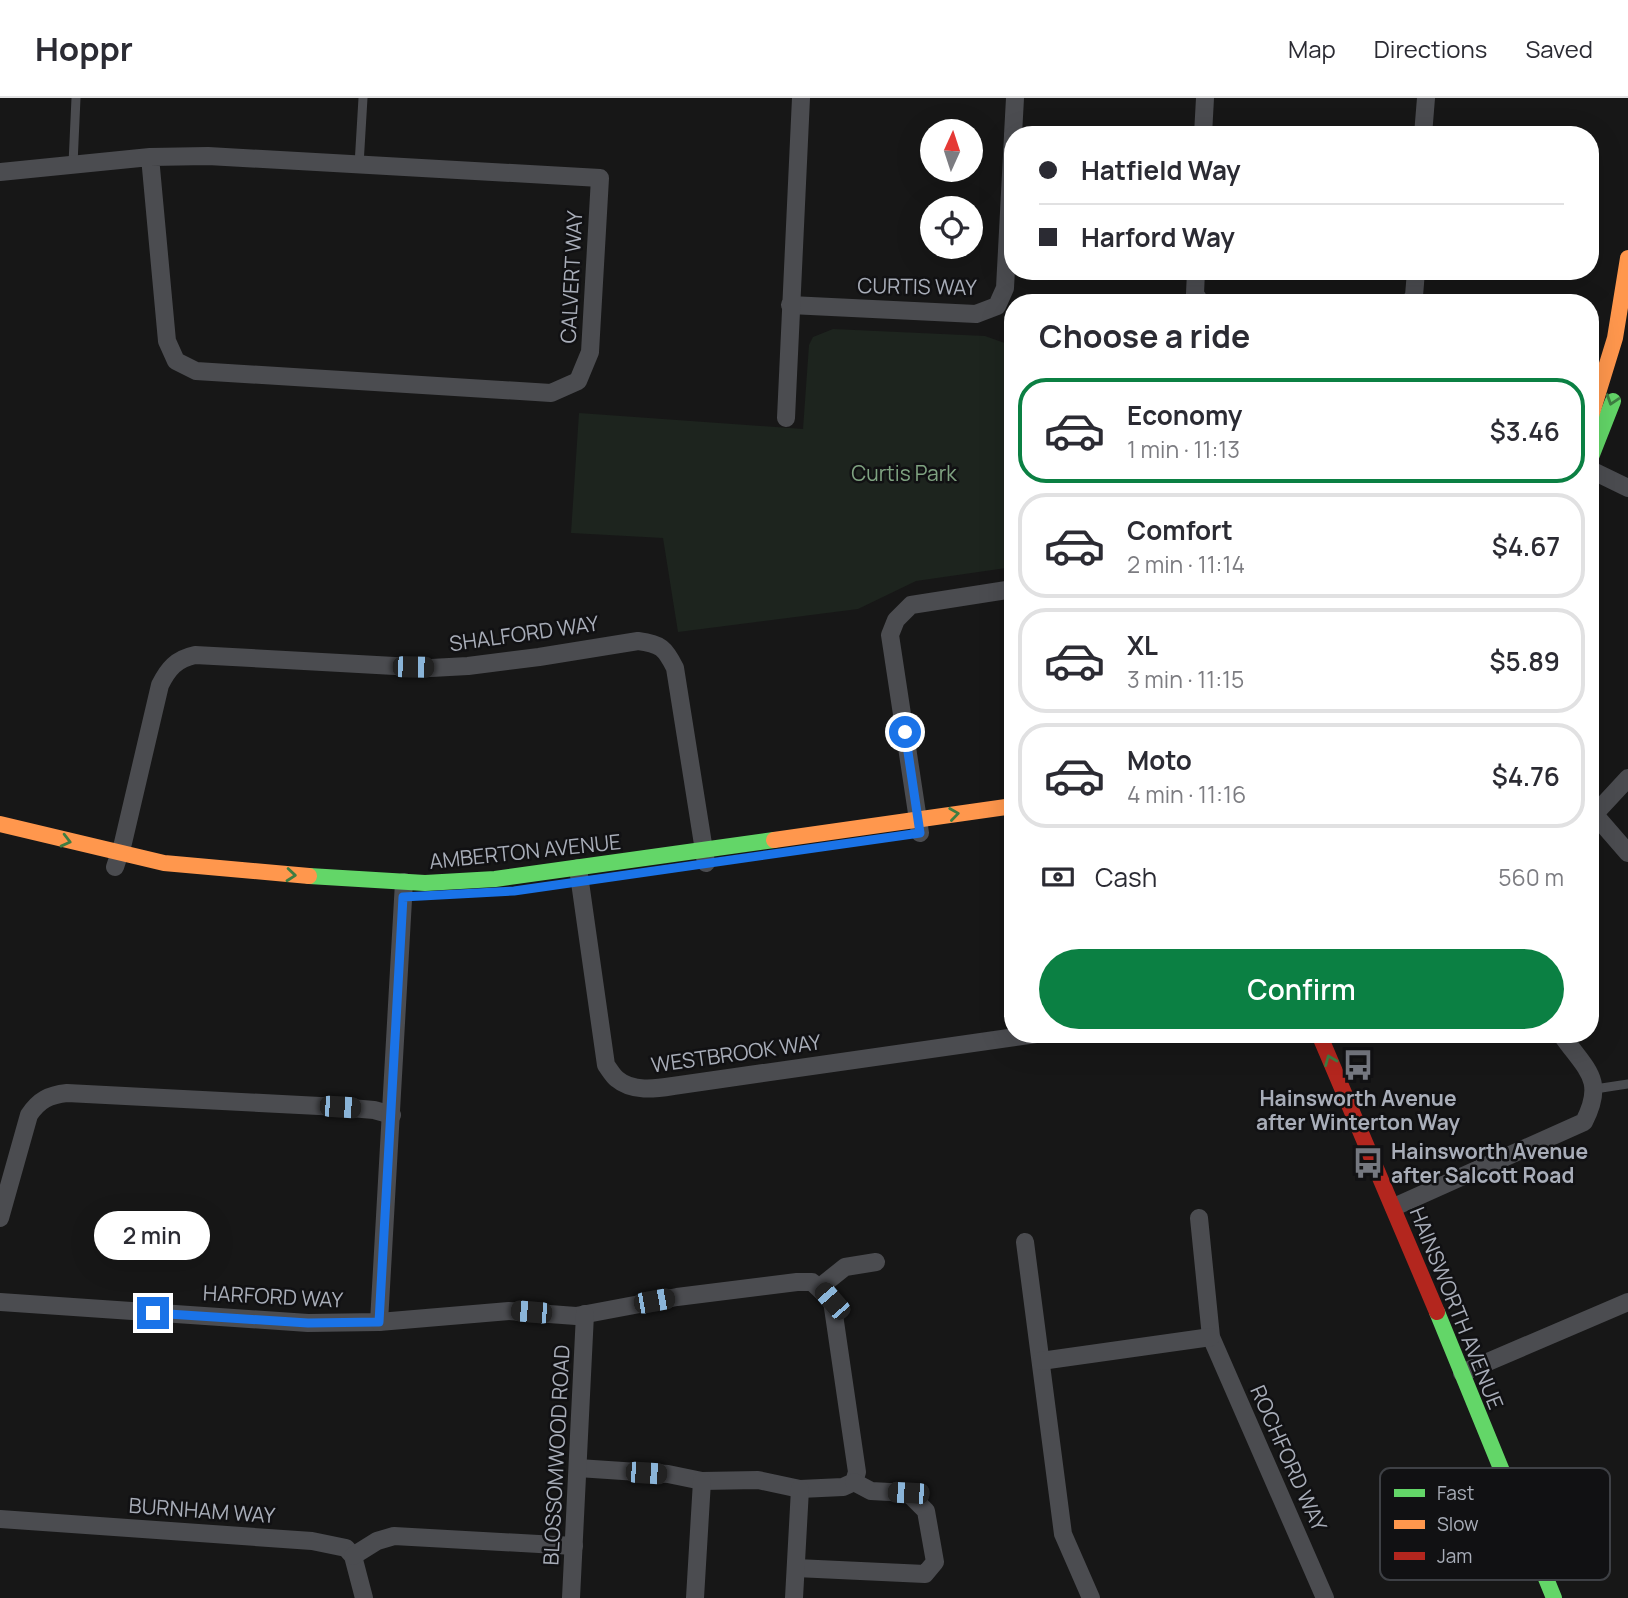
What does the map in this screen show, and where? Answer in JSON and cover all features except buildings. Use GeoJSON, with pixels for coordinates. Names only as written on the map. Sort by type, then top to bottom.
{"type":"FeatureCollection","features":[{"type":"Feature","properties":{"kind":"street"},"geometry":{"type":"LineString","coordinates":[[786,418],[801,98]]}},
{"type":"Feature","properties":{"kind":"street","name":"CURTIS WAY"},"geometry":{"type":"LineString","coordinates":[[1013,126],[1015,98]]}},
{"type":"Feature","properties":{"kind":"street"},"geometry":{"type":"LineString","coordinates":[[1203,126],[1205,98]]}},
{"type":"Feature","properties":{"kind":"street"},"geometry":{"type":"LineString","coordinates":[[1424,126],[1426,98]]}},
{"type":"Feature","properties":{"kind":"street","name":"CALVERT WAY"},"geometry":{"type":"LineString","coordinates":[[0,172],[150,157],[208,156],[600,177],[590,352],[578,381],[551,393],[196,371],[176,361],[166,341],[150,157]]}},
{"type":"Feature","properties":{"kind":"street"},"geometry":{"type":"LineString","coordinates":[[1599,436],[1612,401],[1624,336],[1628,258]]}},
{"type":"Feature","properties":{"kind":"street","name":"CURTIS WAY"},"geometry":{"type":"LineString","coordinates":[[790,305],[976,314],[997,306],[1005,280]]}},
{"type":"Feature","properties":{"kind":"street"},"geometry":{"type":"LineString","coordinates":[[1599,395],[1624,336]]}},
{"type":"Feature","properties":{"kind":"street"},"geometry":{"type":"LineString","coordinates":[[1599,474],[1628,488]]}},
{"type":"Feature","properties":{"kind":"street"},"geometry":{"type":"LineString","coordinates":[[919,826],[890,635],[896,620],[911,605],[1004,590]]}},
{"type":"Feature","properties":{"kind":"street","name":"SHALFORD WAY"},"geometry":{"type":"LineString","coordinates":[[117,860],[159,685],[165,674],[183,657],[195,655],[431,668],[539,657],[638,641],[652,643],[667,650],[675,668],[706,856]]}},
{"type":"Feature","properties":{"kind":"street"},"geometry":{"type":"LineString","coordinates":[[1599,810],[1628,778]]}},
{"type":"Feature","properties":{"kind":"street","name":"AMBERTON AVENUE"},"geometry":{"type":"LineString","coordinates":[[237,886],[404,890],[475,880],[579,875],[919,826],[1004,808]]}},
{"type":"Feature","properties":{"kind":"street","name":"AMBERTON AVENUE"},"geometry":{"type":"LineString","coordinates":[[919,826],[1004,821]]}},
{"type":"Feature","properties":{"kind":"street"},"geometry":{"type":"LineString","coordinates":[[1599,823],[1628,853]]}},
{"type":"Feature","properties":{"kind":"street","name":"AMBERTON AVENUE"},"geometry":{"type":"LineString","coordinates":[[0,824],[117,860],[201,882]]}},
{"type":"Feature","properties":{"kind":"street","name":"AMBERTON AVENUE"},"geometry":{"type":"LineString","coordinates":[[51,853],[404,890]]}},
{"type":"Feature","properties":{"kind":"street","name":"WESTBROOK WAY"},"geometry":{"type":"LineString","coordinates":[[579,875],[606,1065],[617,1079],[634,1087],[662,1088],[1004,1039]]}},
{"type":"Feature","properties":{"kind":"street"},"geometry":{"type":"LineString","coordinates":[[379,1322],[404,890]]}},
{"type":"Feature","properties":{"kind":"street","name":"HAINSWORTH AVENUE"},"geometry":{"type":"LineString","coordinates":[[1324,1043],[1399,1205]]}},
{"type":"Feature","properties":{"kind":"street","name":"HAINSWORTH AVENUE"},"geometry":{"type":"LineString","coordinates":[[1337,1043],[1399,1205],[1507,1468]]}},
{"type":"Feature","properties":{"kind":"street"},"geometry":{"type":"LineString","coordinates":[[1399,1205],[1584,1122],[1593,1104],[1594,1082],[1567,1043]]}},
{"type":"Feature","properties":{"kind":"street"},"geometry":{"type":"LineString","coordinates":[[0,1217],[29,1115],[36,1104],[49,1095],[67,1093],[340,1107],[374,1110],[392,1115]]}},
{"type":"Feature","properties":{"kind":"street","name":"ROCHFORD WAY"},"geometry":{"type":"LineString","coordinates":[[1199,1218],[1211,1337],[1325,1598]]}},
{"type":"Feature","properties":{"kind":"street"},"geometry":{"type":"LineString","coordinates":[[1025,1242],[1063,1534],[1091,1598]]}},
{"type":"Feature","properties":{"kind":"street"},"geometry":{"type":"LineString","coordinates":[[578,1468],[668,1474],[702,1481],[758,1479],[800,1489],[844,1487],[854,1482],[857,1472],[832,1301],[820,1287],[845,1267],[876,1262]]}},
{"type":"Feature","properties":{"kind":"street","name":"HARFORD WAY"},"geometry":{"type":"LineString","coordinates":[[0,1302],[308,1323],[379,1322],[509,1311],[576,1316],[677,1297],[797,1282],[812,1282],[820,1287]]}},
{"type":"Feature","properties":{"kind":"street"},"geometry":{"type":"LineString","coordinates":[[1467,1371],[1628,1302]]}},
{"type":"Feature","properties":{"kind":"street","name":"BLOSSOMWOOD ROAD"},"geometry":{"type":"LineString","coordinates":[[571,1598],[585,1314]]}},
{"type":"Feature","properties":{"kind":"street"},"geometry":{"type":"LineString","coordinates":[[1041,1361],[1211,1337]]}},
{"type":"Feature","properties":{"kind":"street"},"geometry":{"type":"LineString","coordinates":[[695,1598],[702,1481]]}},
{"type":"Feature","properties":{"kind":"street"},"geometry":{"type":"LineString","coordinates":[[796,1568],[925,1574],[935,1562],[926,1511],[908,1493],[871,1491],[854,1482]]}},
{"type":"Feature","properties":{"kind":"street"},"geometry":{"type":"LineString","coordinates":[[794,1598],[800,1489]]}},
{"type":"Feature","properties":{"kind":"street","name":"BURNHAM WAY"},"geometry":{"type":"LineString","coordinates":[[0,1519],[312,1541],[346,1548],[353,1556]]}},
{"type":"Feature","properties":{"kind":"street"},"geometry":{"type":"LineString","coordinates":[[364,1598],[353,1556],[377,1541],[394,1536],[574,1546]]}},
{"type":"Feature","properties":{"kind":"street","name":"HAINSWORTH AVENUE"},"geometry":{"type":"LineString","coordinates":[[1554,1580],[1561,1597]]}},
{"type":"Feature","properties":{"kind":"lane"},"geometry":{"type":"LineString","coordinates":[[73,164],[76,98]]}},
{"type":"Feature","properties":{"kind":"lane"},"geometry":{"type":"LineString","coordinates":[[359,165],[363,98]]}},
{"type":"Feature","properties":{"kind":"lane"},"geometry":{"type":"LineString","coordinates":[[1595,1089],[1628,1084]]}},
{"type":"Feature","properties":{"kind":"green space","name":"Curtis Park"},"geometry":{"type":"Polygon","coordinates":[[[833,329],[985,336],[1004,343],[1004,568],[916,581],[858,609],[678,632],[663,538],[571,533],[579,413],[803,429],[809,345],[813,337],[833,329]]]}},
{"type":"Feature","properties":{"kind":"traffic: fast"},"geometry":{"type":"LineString","coordinates":[[1599,437],[1613,401]]}},
{"type":"Feature","properties":{"kind":"traffic: fast"},"geometry":{"type":"LineString","coordinates":[[309,876],[425,883],[495,879],[774,840]]}},
{"type":"Feature","properties":{"kind":"traffic: fast"},"geometry":{"type":"LineString","coordinates":[[1437,1312],[1501,1468]]}},
{"type":"Feature","properties":{"kind":"traffic: fast"},"geometry":{"type":"LineString","coordinates":[[1547,1580],[1554,1598]]}},
{"type":"Feature","properties":{"kind":"traffic: slow"},"geometry":{"type":"LineString","coordinates":[[1599,390],[1615,338],[1628,258]]}},
{"type":"Feature","properties":{"kind":"traffic: slow"},"geometry":{"type":"LineString","coordinates":[[774,840],[1004,807]]}},
{"type":"Feature","properties":{"kind":"traffic: slow"},"geometry":{"type":"LineString","coordinates":[[0,824],[164,863],[309,876]]}},
{"type":"Feature","properties":{"kind":"traffic: jam"},"geometry":{"type":"LineString","coordinates":[[1323,1043],[1437,1312]]}},
{"type":"Feature","properties":{"kind":"place","name":"Hainsworth Avenue after Winterton Way"},"geometry":{"type":"Point","coordinates":[1358,1065]}},
{"type":"Feature","properties":{"kind":"place","name":"Hainsworth Avenue after Salcott Road"},"geometry":{"type":"Point","coordinates":[1368,1163]}},
{"type":"Feature","properties":{"kind":"route"},"geometry":{"type":"LineString","coordinates":[[153,1313],[308,1323],[379,1322],[403,897],[514,891],[920,833],[905,732]]}}]}
